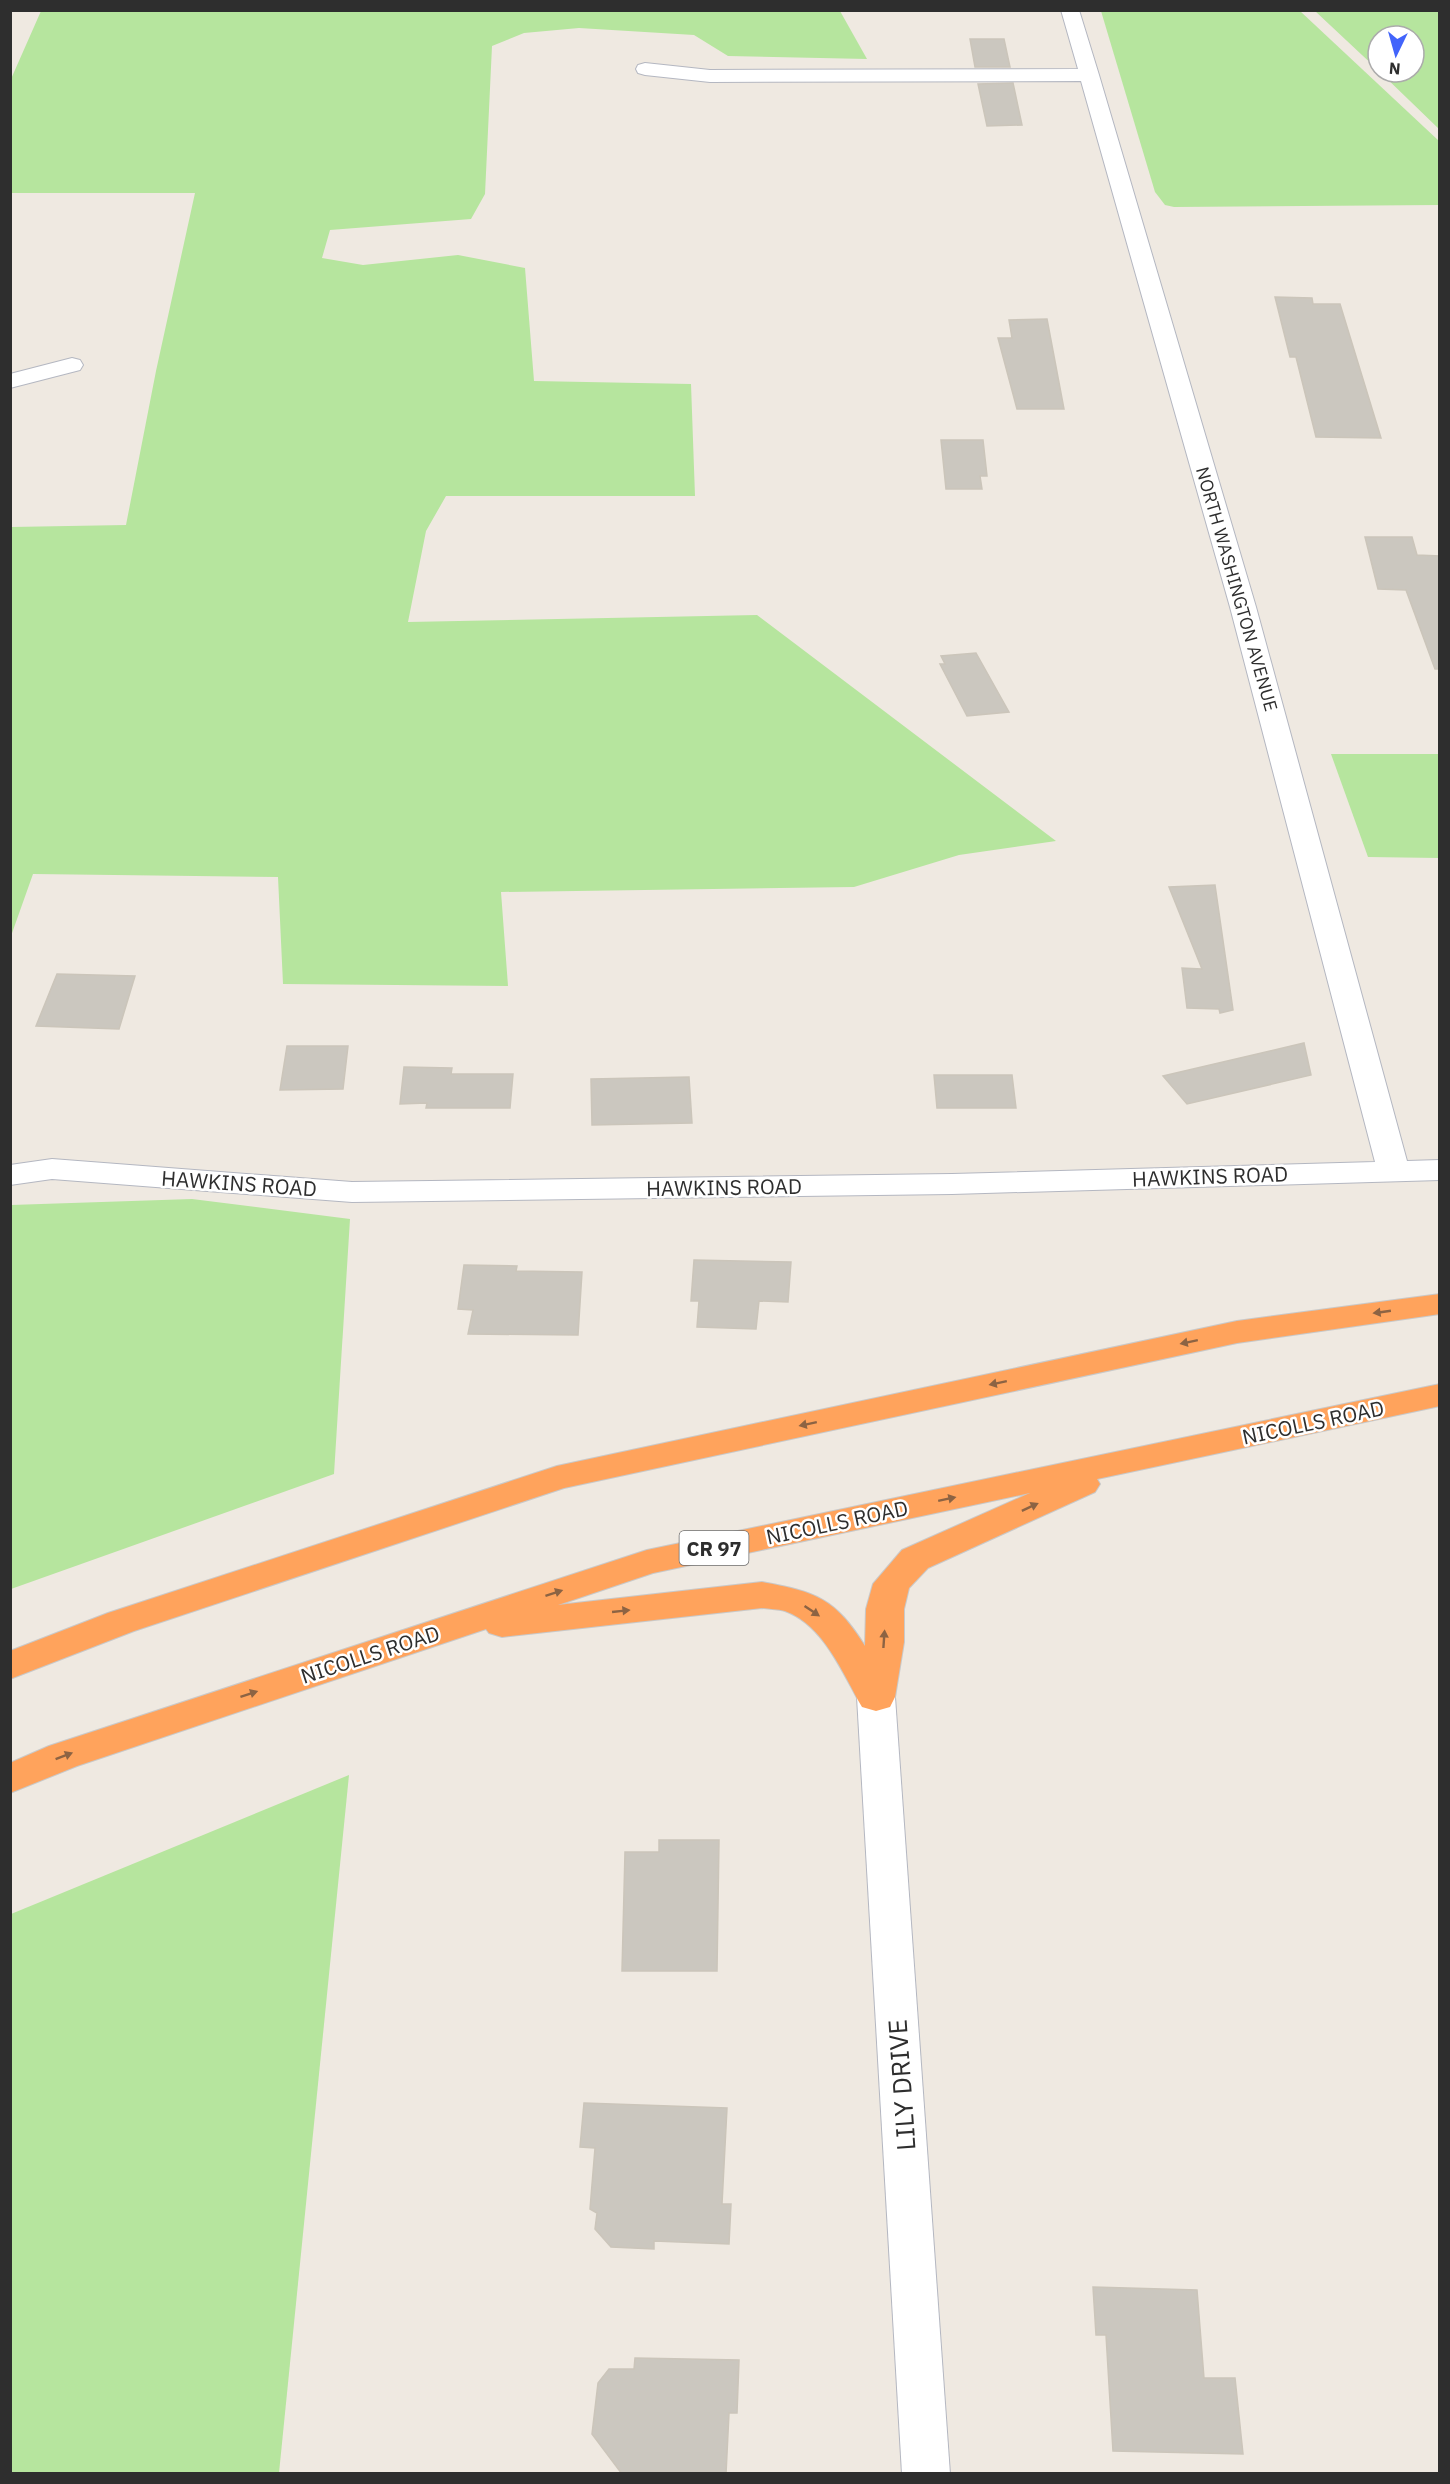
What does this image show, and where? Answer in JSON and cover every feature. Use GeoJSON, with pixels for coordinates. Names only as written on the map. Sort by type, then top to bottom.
{"type":"FeatureCollection","features":[{"type":"Feature","properties":{"kind":"highway"},"geometry":{"type":"LineString","coordinates":[[10,1666],[121,1622],[556,1478],[1237,1332],[1440,1304]]}},
{"type":"Feature","properties":{"kind":"highway","name":"NICOLLS ROAD"},"geometry":{"type":"LineString","coordinates":[[10,1779],[63,1756],[647,1562],[1440,1395]]}},
{"type":"Feature","properties":{"kind":"highway"},"geometry":{"type":"LineString","coordinates":[[876,1696],[885,1642],[885,1609],[892,1584],[915,1559],[1137,1459]]}},
{"type":"Feature","properties":{"kind":"highway"},"geometry":{"type":"LineString","coordinates":[[438,1631],[762,1595],[791,1599],[810,1608],[836,1629],[876,1696]]}},
{"type":"Feature","properties":{"kind":"street","name":"NORTH WASHINGTON AVENUE"},"geometry":{"type":"LineString","coordinates":[[1070,10],[1239,596],[1393,1170]]}},
{"type":"Feature","properties":{"kind":"street"},"geometry":{"type":"LineString","coordinates":[[645,69],[710,76],[1048,74],[1087,66]]}},
{"type":"Feature","properties":{"kind":"street"},"geometry":{"type":"LineString","coordinates":[[10,381],[72,365]]}},
{"type":"Feature","properties":{"kind":"street","name":"HAWKINS ROAD"},"geometry":{"type":"LineString","coordinates":[[10,1175],[52,1169],[352,1192],[952,1184],[1440,1170]]}},
{"type":"Feature","properties":{"kind":"street","name":"LILY DRIVE"},"geometry":{"type":"LineString","coordinates":[[876,1696],[926,2474]]}},
{"type":"Feature","properties":{"kind":"green space"},"geometry":{"type":"Polygon","coordinates":[[[41,11],[840,11],[867,59],[728,56],[694,35],[579,28],[524,33],[492,46],[485,194],[471,219],[330,230],[322,258],[363,265],[458,255],[525,268],[534,381],[691,384],[695,496],[446,496],[426,531],[408,622],[757,615],[1056,841],[959,855],[854,887],[501,892],[508,986],[283,984],[278,877],[33,874],[11,936],[11,527],[126,525],[156,371],[195,193],[11,193],[11,79],[41,11]]]}},
{"type":"Feature","properties":{"kind":"green space"},"geometry":{"type":"Polygon","coordinates":[[[1101,11],[1300,11],[1366,73],[1366,84],[1378,84],[1439,141],[1439,205],[1174,207],[1165,205],[1155,192],[1101,11]]]}},
{"type":"Feature","properties":{"kind":"green space"},"geometry":{"type":"Polygon","coordinates":[[[1315,11],[1439,11],[1439,129],[1392,84],[1426,84],[1426,24],[1366,24],[1366,59],[1315,11]]]}},
{"type":"Feature","properties":{"kind":"green space"},"geometry":{"type":"Polygon","coordinates":[[[1331,754],[1439,754],[1439,858],[1368,857],[1331,754]]]}},
{"type":"Feature","properties":{"kind":"green space"},"geometry":{"type":"Polygon","coordinates":[[[192,1199],[350,1219],[334,1474],[11,1589],[11,1205],[192,1199]]]}},
{"type":"Feature","properties":{"kind":"green space"},"geometry":{"type":"Polygon","coordinates":[[[349,1775],[279,2473],[11,2473],[11,1914],[349,1775]]]}},
{"type":"Feature","properties":{"kind":"building"},"geometry":{"type":"Polygon","coordinates":[[[970,39],[1004,39],[1010,67],[975,67],[970,39]]]}},
{"type":"Feature","properties":{"kind":"building"},"geometry":{"type":"Polygon","coordinates":[[[1013,83],[1022,125],[987,126],[978,84],[1013,83]]]}},
{"type":"Feature","properties":{"kind":"building"},"geometry":{"type":"Polygon","coordinates":[[[1275,297],[1312,298],[1313,304],[1340,304],[1381,438],[1316,437],[1296,357],[1290,357],[1275,297]]]}},
{"type":"Feature","properties":{"kind":"building"},"geometry":{"type":"Polygon","coordinates":[[[1047,319],[1064,409],[1017,409],[998,338],[1012,338],[1009,320],[1047,319]]]}},
{"type":"Feature","properties":{"kind":"building"},"geometry":{"type":"Polygon","coordinates":[[[941,440],[983,440],[987,476],[980,476],[982,489],[946,489],[941,440]]]}},
{"type":"Feature","properties":{"kind":"building"},"geometry":{"type":"Polygon","coordinates":[[[1365,537],[1412,537],[1417,555],[1440,556],[1440,669],[1435,669],[1406,590],[1378,589],[1365,537]]]}},
{"type":"Feature","properties":{"kind":"building"},"geometry":{"type":"Polygon","coordinates":[[[976,653],[1009,712],[967,716],[940,664],[945,664],[941,656],[976,653]]]}},
{"type":"Feature","properties":{"kind":"building"},"geometry":{"type":"Polygon","coordinates":[[[1215,885],[1233,1010],[1220,1013],[1219,1009],[1187,1008],[1182,968],[1202,969],[1169,887],[1215,885]]]}},
{"type":"Feature","properties":{"kind":"building"},"geometry":{"type":"Polygon","coordinates":[[[57,974],[135,976],[119,1029],[36,1026],[57,974]]]}},
{"type":"Feature","properties":{"kind":"building"},"geometry":{"type":"Polygon","coordinates":[[[1304,1043],[1311,1075],[1187,1104],[1163,1076],[1304,1043]]]}},
{"type":"Feature","properties":{"kind":"building"},"geometry":{"type":"Polygon","coordinates":[[[287,1046],[348,1046],[343,1089],[280,1090],[287,1046]]]}},
{"type":"Feature","properties":{"kind":"building"},"geometry":{"type":"Polygon","coordinates":[[[404,1067],[452,1068],[451,1074],[513,1074],[510,1108],[426,1108],[427,1103],[400,1104],[404,1067]]]}},
{"type":"Feature","properties":{"kind":"building"},"geometry":{"type":"Polygon","coordinates":[[[934,1075],[1012,1075],[1016,1108],[937,1108],[934,1075]]]}},
{"type":"Feature","properties":{"kind":"building"},"geometry":{"type":"Polygon","coordinates":[[[689,1077],[692,1123],[592,1125],[591,1079],[689,1077]]]}},
{"type":"Feature","properties":{"kind":"building"},"geometry":{"type":"Polygon","coordinates":[[[694,1260],[791,1262],[788,1302],[759,1301],[756,1329],[697,1327],[699,1301],[691,1301],[694,1260]]]}},
{"type":"Feature","properties":{"kind":"building"},"geometry":{"type":"Polygon","coordinates":[[[464,1265],[517,1266],[516,1271],[582,1272],[578,1335],[468,1334],[473,1310],[458,1309],[464,1265]]]}},
{"type":"Feature","properties":{"kind":"building"},"geometry":{"type":"Polygon","coordinates":[[[659,1840],[719,1840],[717,1971],[622,1971],[625,1852],[659,1852],[659,1840]]]}},
{"type":"Feature","properties":{"kind":"building"},"geometry":{"type":"Polygon","coordinates":[[[584,2103],[727,2108],[722,2204],[731,2204],[729,2244],[654,2241],[654,2249],[611,2247],[595,2229],[597,2213],[590,2209],[595,2148],[580,2147],[584,2103]]]}},
{"type":"Feature","properties":{"kind":"building"},"geometry":{"type":"Polygon","coordinates":[[[1093,2287],[1197,2290],[1204,2378],[1235,2378],[1243,2454],[1113,2451],[1106,2335],[1096,2335],[1093,2287]]]}},
{"type":"Feature","properties":{"kind":"building"},"geometry":{"type":"Polygon","coordinates":[[[635,2358],[739,2360],[737,2413],[729,2413],[726,2474],[622,2474],[592,2434],[598,2383],[609,2369],[634,2369],[635,2358]]]}}]}
